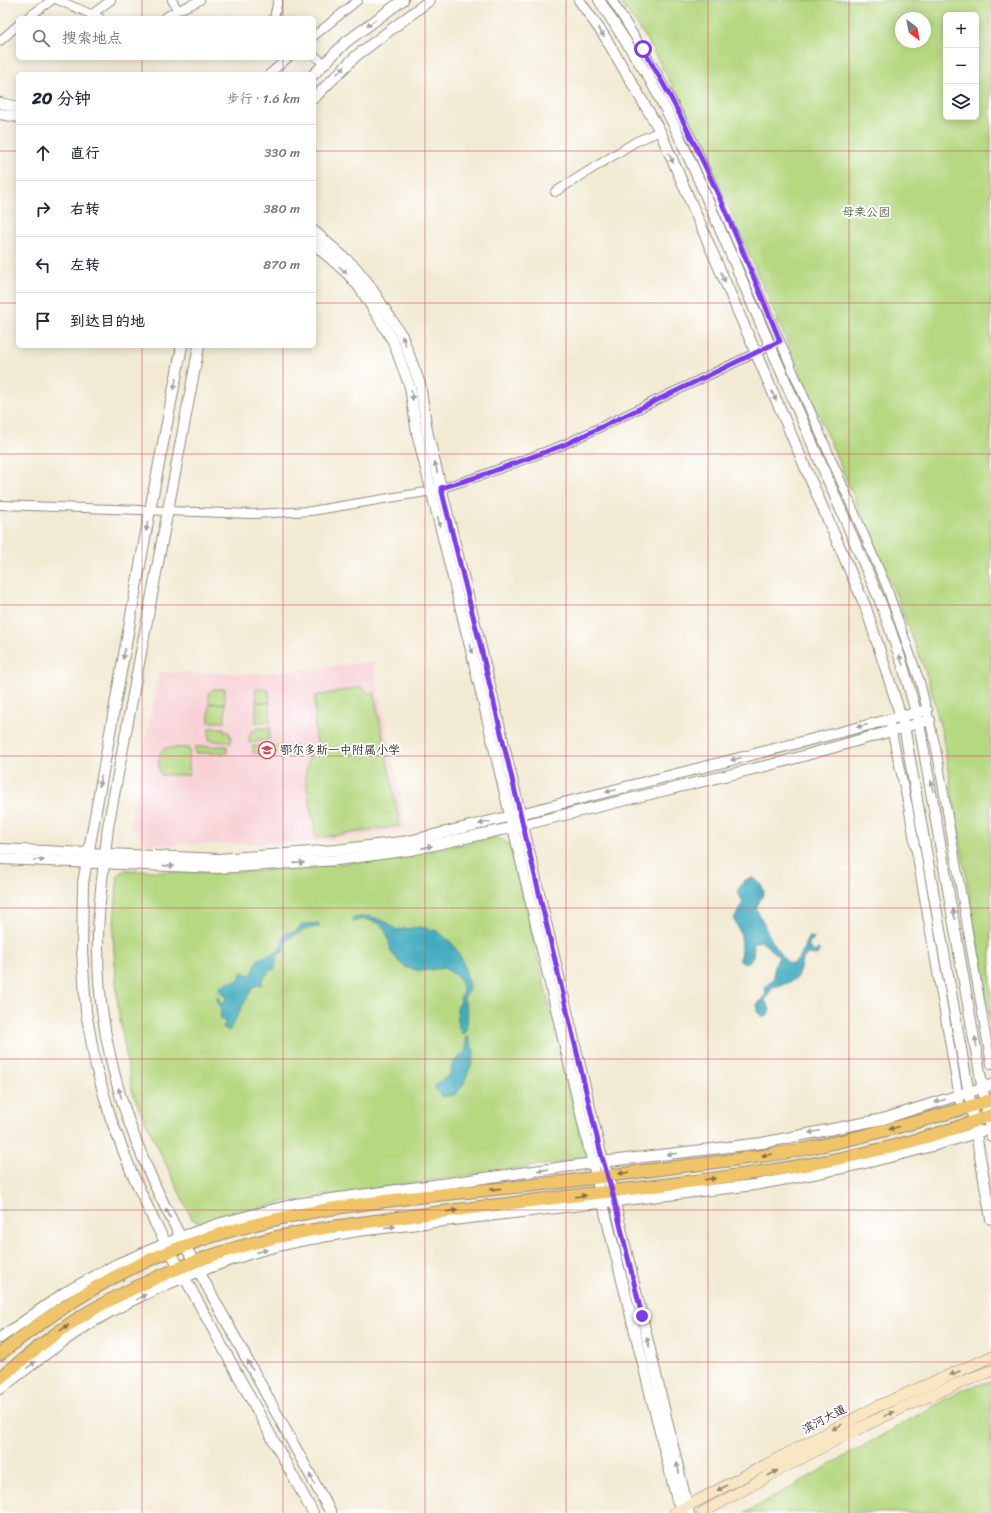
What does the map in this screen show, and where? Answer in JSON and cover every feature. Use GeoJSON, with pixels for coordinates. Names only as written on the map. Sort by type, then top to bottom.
{"type":"FeatureCollection","features":[{"type":"Feature","properties":{"kind":"main road"},"geometry":{"type":"LineString","coordinates":[[0,1354],[37,1324],[82,1294],[148,1260],[168,1247],[183,1242],[256,1224],[356,1204],[601,1177],[804,1149],[921,1121],[988,1100]]}},
{"type":"Feature","properties":{"kind":"main road"},"geometry":{"type":"LineString","coordinates":[[0,1378],[49,1338],[92,1310],[159,1276],[183,1273],[263,1241],[306,1231],[441,1212],[608,1197],[810,1166],[990,1125]]}},
{"type":"Feature","properties":{"kind":"main road","name":"滨河大道"},"geometry":{"type":"LineString","coordinates":[[683,1511],[876,1406],[991,1357]]}},
{"type":"Feature","properties":{"kind":"main road","name":"滨河大道"},"geometry":{"type":"LineString","coordinates":[[702,1513],[789,1464],[859,1428],[991,1371]]}},
{"type":"Feature","properties":{"kind":"street"},"geometry":{"type":"LineString","coordinates":[[30,16],[52,0]]}},
{"type":"Feature","properties":{"kind":"street"},"geometry":{"type":"LineString","coordinates":[[58,0],[92,15],[111,0]]}},
{"type":"Feature","properties":{"kind":"street"},"geometry":{"type":"LineString","coordinates":[[172,0],[177,9]]}},
{"type":"Feature","properties":{"kind":"street"},"geometry":{"type":"LineString","coordinates":[[167,16],[177,9],[192,5],[200,0]]}},
{"type":"Feature","properties":{"kind":"street"},"geometry":{"type":"LineString","coordinates":[[274,16],[278,0]]}},
{"type":"Feature","properties":{"kind":"street"},"geometry":{"type":"LineString","coordinates":[[316,34],[358,0]]}},
{"type":"Feature","properties":{"kind":"street"},"geometry":{"type":"LineString","coordinates":[[316,72],[346,42],[403,0]]}},
{"type":"Feature","properties":{"kind":"street"},"geometry":{"type":"LineString","coordinates":[[316,96],[356,56],[430,0]]}},
{"type":"Feature","properties":{"kind":"street"},"geometry":{"type":"LineString","coordinates":[[579,0],[605,37],[660,131],[866,608],[903,721],[969,1092],[966,1107]]}},
{"type":"Feature","properties":{"kind":"street"},"geometry":{"type":"LineString","coordinates":[[599,0],[648,76],[674,125],[881,603],[922,711],[930,720],[945,795],[991,1064]]}},
{"type":"Feature","properties":{"kind":"street"},"geometry":{"type":"LineString","coordinates":[[612,0],[656,71],[693,141],[886,585],[911,654],[922,711],[920,723],[987,1086],[990,1125]]}},
{"type":"Feature","properties":{"kind":"street"},"geometry":{"type":"LineString","coordinates":[[0,41],[16,27]]}},
{"type":"Feature","properties":{"kind":"street"},"geometry":{"type":"LineString","coordinates":[[316,57],[322,62],[326,62]]}},
{"type":"Feature","properties":{"kind":"street"},"geometry":{"type":"LineString","coordinates":[[271,72],[286,60]]}},
{"type":"Feature","properties":{"kind":"street"},"geometry":{"type":"LineString","coordinates":[[0,103],[16,107]]}},
{"type":"Feature","properties":{"kind":"street"},"geometry":{"type":"LineString","coordinates":[[0,114],[16,118]]}},
{"type":"Feature","properties":{"kind":"street"},"geometry":{"type":"LineString","coordinates":[[555,192],[635,142],[660,131]]}},
{"type":"Feature","properties":{"kind":"street"},"geometry":{"type":"LineString","coordinates":[[316,233],[355,267],[368,283],[402,336],[420,384],[436,489],[601,1177],[608,1197],[683,1511]]}},
{"type":"Feature","properties":{"kind":"street"},"geometry":{"type":"LineString","coordinates":[[316,246],[348,274],[360,288],[393,341],[410,387],[417,433],[436,489]]}},
{"type":"Feature","properties":{"kind":"street"},"geometry":{"type":"LineString","coordinates":[[0,505],[253,514],[311,511],[436,489],[480,476],[564,445],[780,341]]}},
{"type":"Feature","properties":{"kind":"street"},"geometry":{"type":"LineString","coordinates":[[182,348],[150,510],[83,883],[82,950],[86,1012],[96,1067],[111,1119],[131,1171],[168,1247],[313,1513]]}},
{"type":"Feature","properties":{"kind":"street"},"geometry":{"type":"LineString","coordinates":[[199,348],[108,827],[98,949],[103,1010],[112,1063],[126,1114],[145,1166],[183,1242],[331,1513]]}},
{"type":"Feature","properties":{"kind":"street"},"geometry":{"type":"LineString","coordinates":[[0,849],[219,868],[337,860],[411,850],[518,826],[782,762],[892,730],[903,721],[922,711]]}},
{"type":"Feature","properties":{"kind":"street"},"geometry":{"type":"LineString","coordinates":[[105,858],[219,859],[336,850],[409,841],[889,719],[920,723],[930,720]]}},
{"type":"Feature","properties":{"kind":"street"},"geometry":{"type":"LineString","coordinates":[[889,719],[908,806],[958,1096],[966,1107],[976,1127],[991,1220]]}},
{"type":"Feature","properties":{"kind":"street"},"geometry":{"type":"LineString","coordinates":[[0,859],[87,857]]}},
{"type":"Feature","properties":{"kind":"street"},"geometry":{"type":"LineString","coordinates":[[183,1242],[221,1224],[295,1204],[598,1163],[762,1143],[882,1119],[987,1086]]}},
{"type":"Feature","properties":{"kind":"street"},"geometry":{"type":"LineString","coordinates":[[0,1338],[64,1294],[118,1264],[168,1247]]}},
{"type":"Feature","properties":{"kind":"street"},"geometry":{"type":"LineString","coordinates":[[0,1389],[63,1341],[101,1317],[183,1273]]}},
{"type":"Feature","properties":{"kind":"shaded area","name":"鄂尔多斯一中附属小学"},"geometry":{"type":"Polygon","coordinates":[[[373,662],[406,826],[399,830],[316,842],[149,845],[130,826],[159,672],[258,674],[373,662]]]}},
{"type":"Feature","properties":{"kind":"green space","name":"母亲公园"},"geometry":{"type":"Polygon","coordinates":[[[619,0],[991,0],[991,1026],[942,733],[928,679],[897,597],[693,124],[646,38],[619,0]]]}},
{"type":"Feature","properties":{"kind":"green space"},"geometry":{"type":"Polygon","coordinates":[[[361,687],[369,693],[374,692],[400,826],[316,838],[305,775],[311,749],[318,748],[315,734],[315,696],[361,687]]]}},
{"type":"Feature","properties":{"kind":"green space"},"geometry":{"type":"Polygon","coordinates":[[[213,689],[225,689],[225,703],[209,703],[209,692],[213,689]]]}},
{"type":"Feature","properties":{"kind":"green space"},"geometry":{"type":"Polygon","coordinates":[[[256,689],[268,689],[270,702],[256,702],[256,689]]]}},
{"type":"Feature","properties":{"kind":"green space"},"geometry":{"type":"Polygon","coordinates":[[[256,703],[270,703],[270,722],[256,722],[256,703]]]}},
{"type":"Feature","properties":{"kind":"green space"},"geometry":{"type":"Polygon","coordinates":[[[209,704],[225,704],[225,722],[209,722],[209,704]]]}},
{"type":"Feature","properties":{"kind":"green space"},"geometry":{"type":"Polygon","coordinates":[[[209,728],[224,728],[224,732],[229,732],[229,736],[231,736],[231,743],[209,740],[209,728]]]}},
{"type":"Feature","properties":{"kind":"green space"},"geometry":{"type":"Polygon","coordinates":[[[256,728],[270,728],[269,739],[249,743],[251,731],[256,731],[256,728]]]}},
{"type":"Feature","properties":{"kind":"green space"},"geometry":{"type":"Polygon","coordinates":[[[227,746],[227,753],[195,753],[195,747],[227,746]]]}},
{"type":"Feature","properties":{"kind":"green space"},"geometry":{"type":"Polygon","coordinates":[[[253,746],[295,746],[295,753],[253,753],[253,746]]]}},
{"type":"Feature","properties":{"kind":"green space"},"geometry":{"type":"Polygon","coordinates":[[[164,748],[189,748],[189,775],[161,775],[159,761],[160,754],[164,748]]]}},
{"type":"Feature","properties":{"kind":"green space"},"geometry":{"type":"Polygon","coordinates":[[[497,837],[511,845],[586,1159],[287,1201],[202,1223],[192,1219],[132,1090],[118,1008],[113,936],[118,874],[126,870],[222,873],[302,868],[432,850],[497,837]]]}},
{"type":"Feature","properties":{"kind":"green space"},"geometry":{"type":"Polygon","coordinates":[[[991,1381],[991,1513],[745,1513],[962,1390],[991,1381]]]}},
{"type":"Feature","properties":{"kind":"water"},"geometry":{"type":"Polygon","coordinates":[[[753,878],[761,884],[764,892],[756,908],[777,949],[787,962],[792,964],[799,958],[809,937],[815,938],[808,943],[810,949],[814,952],[819,949],[817,955],[807,954],[802,961],[797,978],[788,983],[773,987],[765,1000],[770,1009],[768,1015],[763,1018],[757,1012],[757,1005],[766,994],[765,988],[774,978],[774,966],[779,957],[761,941],[754,943],[753,957],[749,962],[743,963],[740,961],[741,936],[734,920],[743,902],[737,891],[745,880],[753,878]]]}},
{"type":"Feature","properties":{"kind":"water"},"geometry":{"type":"Polygon","coordinates":[[[370,916],[388,923],[397,930],[419,927],[439,932],[453,944],[462,959],[469,984],[469,988],[464,999],[468,1013],[466,1031],[462,1034],[458,1025],[457,1009],[463,990],[459,977],[444,968],[423,971],[407,968],[400,963],[391,952],[387,934],[381,924],[364,919],[353,922],[352,918],[370,916]]]}},
{"type":"Feature","properties":{"kind":"water"},"geometry":{"type":"Polygon","coordinates":[[[319,923],[319,927],[305,929],[287,940],[285,950],[277,956],[275,968],[261,981],[262,984],[253,987],[229,1031],[223,1027],[226,1022],[220,1019],[221,1008],[216,998],[219,996],[219,1002],[223,1004],[227,997],[219,990],[220,986],[238,981],[242,972],[250,975],[253,972],[258,959],[279,951],[283,936],[287,933],[295,932],[302,924],[319,923]]]}},
{"type":"Feature","properties":{"kind":"water"},"geometry":{"type":"Polygon","coordinates":[[[468,1036],[474,1052],[472,1063],[463,1085],[455,1095],[442,1097],[435,1089],[436,1084],[450,1075],[452,1065],[466,1049],[465,1038],[468,1036]]]}},
{"type":"Feature","properties":{"kind":"place","name":"鄂尔多斯一中附属小学"},"geometry":{"type":"Point","coordinates":[267,750]}},
{"type":"Feature","properties":{"kind":"route"},"geometry":{"type":"LineString","coordinates":[[642,1316],[612,1191],[606,1175],[480,644],[441,488],[480,476],[564,445],[780,341],[693,141],[643,49]]}}]}
